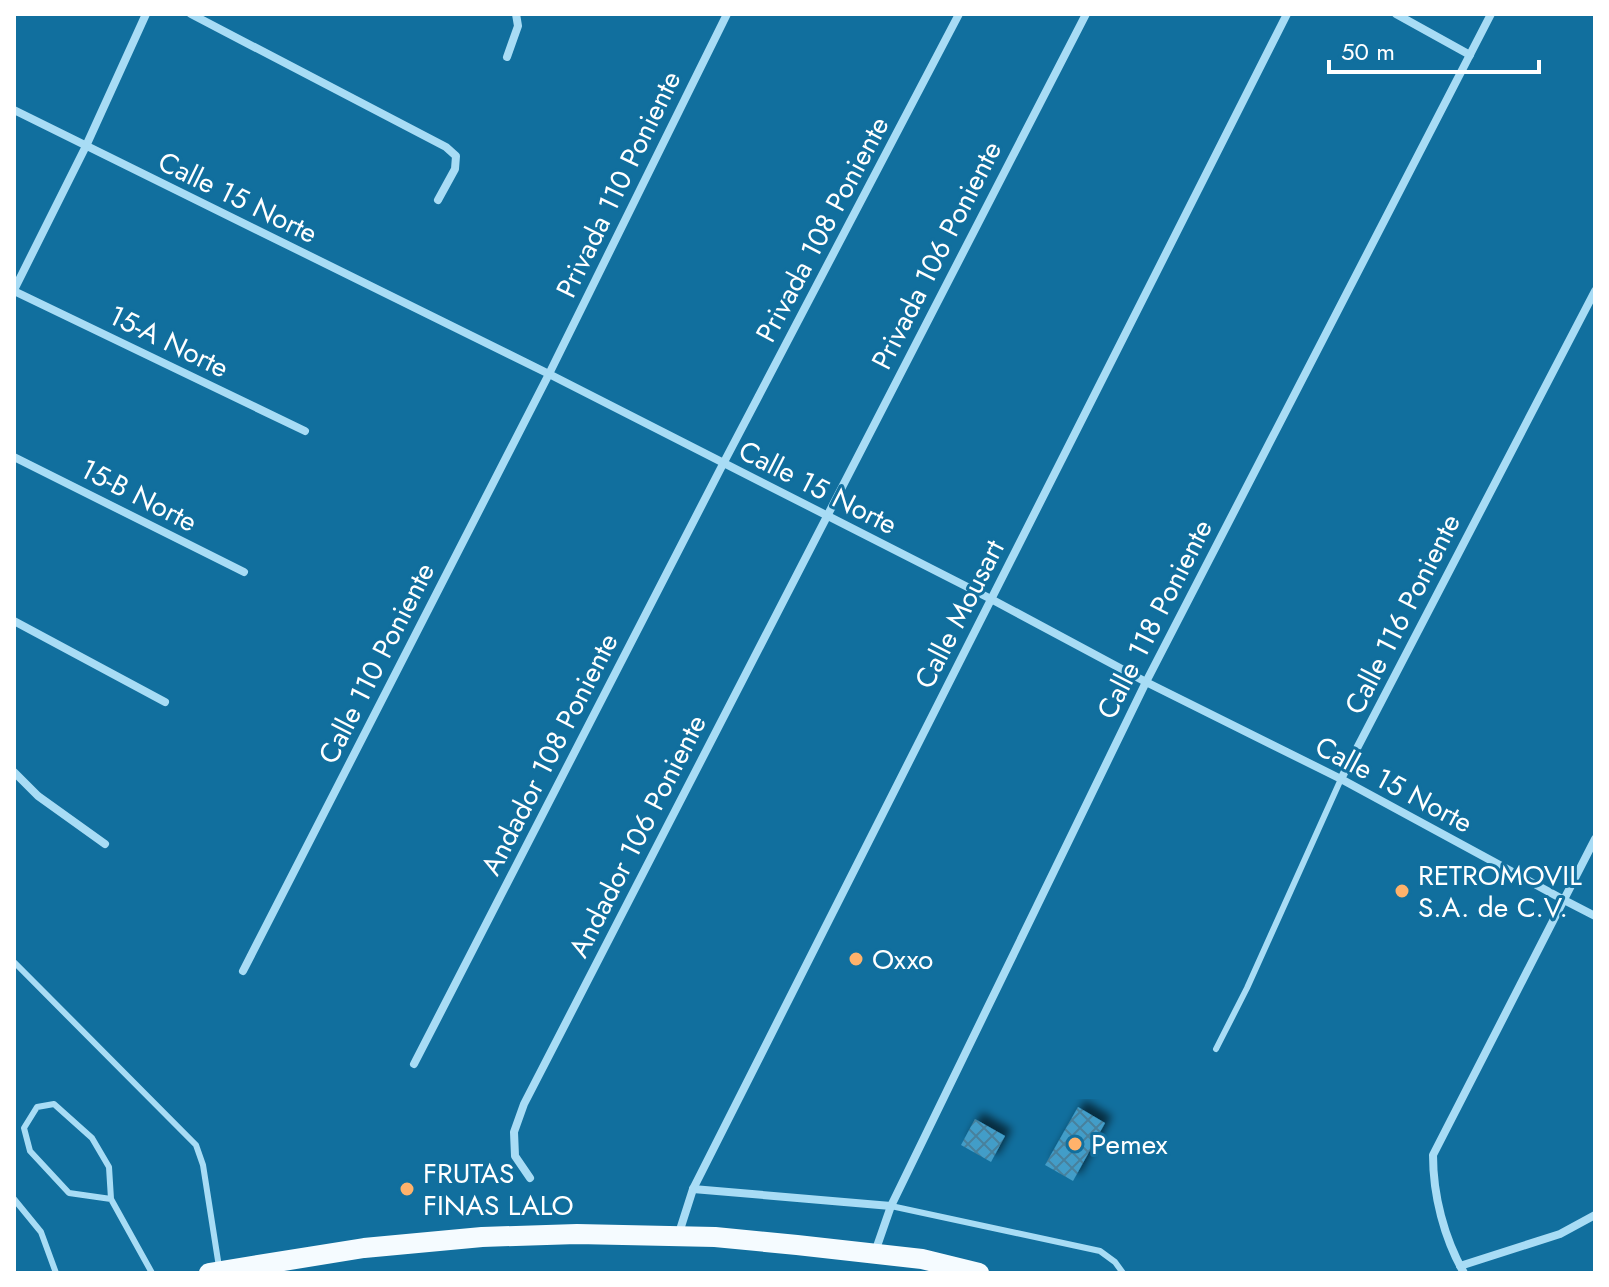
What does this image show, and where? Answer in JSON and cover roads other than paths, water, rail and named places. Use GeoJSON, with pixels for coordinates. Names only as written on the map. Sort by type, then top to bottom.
{"type":"FeatureCollection","features":[{"type":"Feature","properties":{"kind":"main road"},"geometry":{"type":"LineString","coordinates":[[214,1272],[364,1248],[482,1237],[577,1234],[715,1237],[922,1259],[979,1273]]}},
{"type":"Feature","properties":{"kind":"street"},"geometry":{"type":"LineString","coordinates":[[14,291],[86,146],[146,14]]}},
{"type":"Feature","properties":{"kind":"street"},"geometry":{"type":"LineString","coordinates":[[191,14],[446,147],[456,156],[455,169],[438,200]]}},
{"type":"Feature","properties":{"kind":"street"},"geometry":{"type":"LineString","coordinates":[[507,57],[518,26],[516,14]]}},
{"type":"Feature","properties":{"kind":"street","name":"Privada 110 Poniente"},"geometry":{"type":"LineString","coordinates":[[549,374],[727,14]]}},
{"type":"Feature","properties":{"kind":"street","name":"Privada 108 Poniente"},"geometry":{"type":"LineString","coordinates":[[723,464],[959,14]]}},
{"type":"Feature","properties":{"kind":"street","name":"Privada 106 Poniente"},"geometry":{"type":"LineString","coordinates":[[826,516],[1086,14]]}},
{"type":"Feature","properties":{"kind":"street","name":"Calle Mousart"},"geometry":{"type":"LineString","coordinates":[[678,1236],[693,1189],[1287,14]]}},
{"type":"Feature","properties":{"kind":"street"},"geometry":{"type":"LineString","coordinates":[[1396,14],[1470,55]]}},
{"type":"Feature","properties":{"kind":"street","name":"Calle 118 Poniente"},"geometry":{"type":"LineString","coordinates":[[874,1253],[891,1206],[1146,682],[1491,14]]}},
{"type":"Feature","properties":{"kind":"street","name":"Calle 15 Norte"},"geometry":{"type":"LineString","coordinates":[[14,110],[549,374],[991,599],[1146,682],[1341,779],[1595,916]]}},
{"type":"Feature","properties":{"kind":"street","name":"15-A Norte"},"geometry":{"type":"LineString","coordinates":[[14,291],[305,431]]}},
{"type":"Feature","properties":{"kind":"street","name":"Calle 116 Poniente"},"geometry":{"type":"LineString","coordinates":[[1341,779],[1595,291]]}},
{"type":"Feature","properties":{"kind":"street","name":"Calle 110 Poniente"},"geometry":{"type":"LineString","coordinates":[[243,971],[549,374]]}},
{"type":"Feature","properties":{"kind":"street","name":"15-B Norte"},"geometry":{"type":"LineString","coordinates":[[14,457],[244,572]]}},
{"type":"Feature","properties":{"kind":"street","name":"Andador 108 Poniente"},"geometry":{"type":"LineString","coordinates":[[414,1064],[723,464]]}},
{"type":"Feature","properties":{"kind":"street","name":"Andador 106 Poniente"},"geometry":{"type":"LineString","coordinates":[[530,1178],[515,1156],[514,1132],[524,1104],[826,516]]}},
{"type":"Feature","properties":{"kind":"street"},"geometry":{"type":"LineString","coordinates":[[14,621],[165,702]]}},
{"type":"Feature","properties":{"kind":"street"},"geometry":{"type":"LineString","coordinates":[[14,772],[38,796],[105,844]]}},
{"type":"Feature","properties":{"kind":"street"},"geometry":{"type":"LineString","coordinates":[[1595,839],[1433,1155],[1433,1180],[1443,1221],[1462,1269],[1560,1234],[1595,1215]]}},
{"type":"Feature","properties":{"kind":"street"},"geometry":{"type":"LineString","coordinates":[[693,1189],[891,1206]]}},
{"type":"Feature","properties":{"kind":"lane","name":"Calle 116 Poniente"},"geometry":{"type":"LineString","coordinates":[[1216,1049],[1247,988],[1341,779]]}},
{"type":"Feature","properties":{"kind":"lane"},"geometry":{"type":"LineString","coordinates":[[14,962],[196,1145],[203,1165],[214,1272]]}},
{"type":"Feature","properties":{"kind":"lane"},"geometry":{"type":"LineString","coordinates":[[111,1199],[69,1193],[30,1151],[24,1128],[37,1107],[54,1104],[92,1138],[109,1167],[111,1199],[152,1273]]}},
{"type":"Feature","properties":{"kind":"lane"},"geometry":{"type":"LineString","coordinates":[[14,1199],[41,1232],[56,1273]]}},
{"type":"Feature","properties":{"kind":"lane"},"geometry":{"type":"LineString","coordinates":[[891,1206],[1100,1251],[1115,1262],[1123,1273]]}},
{"type":"Feature","properties":{"kind":"place","name":"RETROMOVIL S.A. de C.V."},"geometry":{"type":"Point","coordinates":[1402,891]}},
{"type":"Feature","properties":{"kind":"place","name":"Oxxo"},"geometry":{"type":"Point","coordinates":[856,959]}},
{"type":"Feature","properties":{"kind":"place","name":"Pemex"},"geometry":{"type":"Point","coordinates":[1075,1144]}},
{"type":"Feature","properties":{"kind":"place","name":"FRUTAS FINAS LALO"},"geometry":{"type":"Point","coordinates":[407,1189]}}]}
